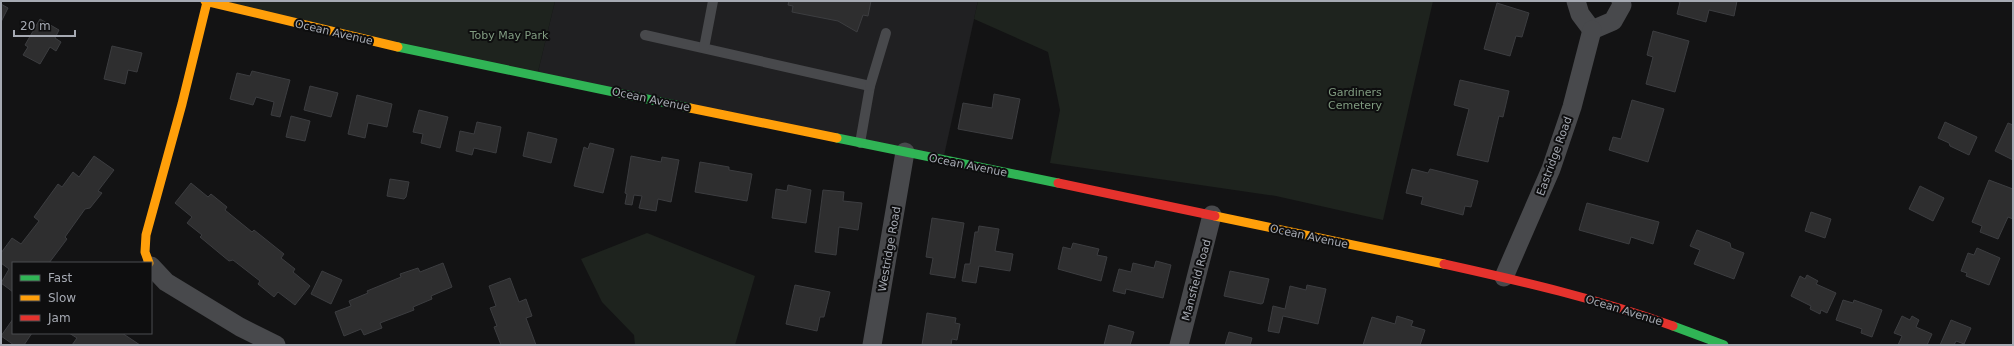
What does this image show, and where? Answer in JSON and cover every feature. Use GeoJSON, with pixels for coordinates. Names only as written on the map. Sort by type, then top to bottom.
{"type":"FeatureCollection","features":[{"type":"Feature","properties":{"kind":"main road","name":"Ocean Avenue"},"geometry":{"type":"LineString","coordinates":[[149,262],[145,252],[146,235],[182,104],[206,1],[406,49],[1212,215],[1504,277],[1602,303],[1668,324],[1724,345]]}},
{"type":"Feature","properties":{"kind":"street"},"geometry":{"type":"LineString","coordinates":[[1576,1],[1580,14],[1592,30],[1613,21],[1622,5],[1621,1]]}},
{"type":"Feature","properties":{"kind":"street","name":"Eastridge Road"},"geometry":{"type":"LineString","coordinates":[[1504,277],[1551,169],[1572,107],[1592,30]]}},
{"type":"Feature","properties":{"kind":"street","name":"Westridge Road"},"geometry":{"type":"LineString","coordinates":[[872,345],[905,152]]}},
{"type":"Feature","properties":{"kind":"street","name":"Mansfield Road"},"geometry":{"type":"LineString","coordinates":[[1179,345],[1212,215]]}},
{"type":"Feature","properties":{"kind":"street"},"geometry":{"type":"LineString","coordinates":[[152,267],[166,282],[240,327],[276,345]]}},
{"type":"Feature","properties":{"kind":"lane"},"geometry":{"type":"LineString","coordinates":[[704,48],[713,1]]}},
{"type":"Feature","properties":{"kind":"lane"},"geometry":{"type":"LineString","coordinates":[[860,143],[870,86],[886,33]]}},
{"type":"Feature","properties":{"kind":"lane"},"geometry":{"type":"LineString","coordinates":[[645,35],[870,86]]}},
{"type":"Feature","properties":{"kind":"shaded area"},"geometry":{"type":"Polygon","coordinates":[[[555,1],[978,1],[943,160],[537,76],[555,1]]]}},
{"type":"Feature","properties":{"kind":"green space","name":"Toby May Park"},"geometry":{"type":"Polygon","coordinates":[[[205,1],[555,1],[537,76],[205,1]]]}},
{"type":"Feature","properties":{"kind":"green space","name":"Gardiners Cemetery"},"geometry":{"type":"Polygon","coordinates":[[[978,1],[1433,1],[1383,220],[1276,196],[1050,163],[1060,110],[1048,52],[974,19],[978,1]]]}},
{"type":"Feature","properties":{"kind":"green space"},"geometry":{"type":"Polygon","coordinates":[[[647,233],[755,276],[735,345],[635,345],[634,335],[602,302],[581,259],[647,233]]]}},
{"type":"Feature","properties":{"kind":"building"},"geometry":{"type":"Polygon","coordinates":[[[789,1],[871,1],[868,16],[863,15],[857,32],[838,21],[792,12],[793,6],[788,5],[789,1]]]}},
{"type":"Feature","properties":{"kind":"building"},"geometry":{"type":"Polygon","coordinates":[[[1675,1],[1737,1],[1734,16],[1709,10],[1706,22],[1677,14],[1680,2],[1675,1]]]}},
{"type":"Feature","properties":{"kind":"building"},"geometry":{"type":"Polygon","coordinates":[[[1497,3],[1529,13],[1522,37],[1516,36],[1510,56],[1484,49],[1497,3]]]}},
{"type":"Feature","properties":{"kind":"building"},"geometry":{"type":"Polygon","coordinates":[[[1,4],[8,8],[1,22],[1,4]]]}},
{"type":"Feature","properties":{"kind":"building"},"geometry":{"type":"Polygon","coordinates":[[[40,19],[59,30],[55,38],[61,42],[56,51],[50,47],[40,64],[23,55],[28,47],[25,45],[40,19]]]}},
{"type":"Feature","properties":{"kind":"building"},"geometry":{"type":"Polygon","coordinates":[[[1653,31],[1689,41],[1675,92],[1646,84],[1653,57],[1647,55],[1653,31]]]}},
{"type":"Feature","properties":{"kind":"building"},"geometry":{"type":"Polygon","coordinates":[[[112,46],[142,53],[137,72],[128,70],[125,84],[104,79],[112,46]]]}},
{"type":"Feature","properties":{"kind":"building"},"geometry":{"type":"Polygon","coordinates":[[[252,71],[290,80],[280,117],[271,115],[274,102],[256,97],[253,105],[230,99],[237,73],[250,76],[252,71]]]}},
{"type":"Feature","properties":{"kind":"building"},"geometry":{"type":"Polygon","coordinates":[[[1460,80],[1509,91],[1503,117],[1499,116],[1488,162],[1457,155],[1469,109],[1454,105],[1460,80]]]}},
{"type":"Feature","properties":{"kind":"building"},"geometry":{"type":"Polygon","coordinates":[[[310,86],[338,93],[331,117],[304,110],[310,86]]]}},
{"type":"Feature","properties":{"kind":"building"},"geometry":{"type":"Polygon","coordinates":[[[994,94],[1020,99],[1012,139],[958,129],[963,103],[992,108],[994,94]]]}},
{"type":"Feature","properties":{"kind":"building"},"geometry":{"type":"Polygon","coordinates":[[[357,95],[392,104],[387,127],[368,123],[365,138],[348,134],[357,95]]]}},
{"type":"Feature","properties":{"kind":"building"},"geometry":{"type":"Polygon","coordinates":[[[1632,100],[1664,109],[1648,162],[1609,150],[1613,137],[1621,139],[1632,100]]]}},
{"type":"Feature","properties":{"kind":"building"},"geometry":{"type":"Polygon","coordinates":[[[419,110],[448,117],[440,148],[421,143],[423,134],[413,132],[419,110]]]}},
{"type":"Feature","properties":{"kind":"building"},"geometry":{"type":"Polygon","coordinates":[[[291,116],[310,121],[305,141],[286,137],[291,116]]]}},
{"type":"Feature","properties":{"kind":"building"},"geometry":{"type":"Polygon","coordinates":[[[477,122],[501,127],[496,153],[474,148],[472,155],[456,151],[460,131],[474,134],[477,122]]]}},
{"type":"Feature","properties":{"kind":"building"},"geometry":{"type":"Polygon","coordinates":[[[1945,122],[1977,137],[1969,155],[1950,146],[1949,143],[1938,138],[1945,122]]]}},
{"type":"Feature","properties":{"kind":"building"},"geometry":{"type":"Polygon","coordinates":[[[2008,123],[2013,125],[2013,160],[1995,151],[2008,123]]]}},
{"type":"Feature","properties":{"kind":"building"},"geometry":{"type":"Polygon","coordinates":[[[528,132],[557,139],[551,163],[523,156],[528,132]]]}},
{"type":"Feature","properties":{"kind":"building"},"geometry":{"type":"Polygon","coordinates":[[[590,143],[614,149],[603,193],[574,186],[584,147],[588,149],[590,143]]]}},
{"type":"Feature","properties":{"kind":"building"},"geometry":{"type":"Polygon","coordinates":[[[94,156],[114,170],[98,191],[102,193],[90,208],[85,209],[65,237],[67,239],[50,262],[12,262],[12,291],[1,283],[9,269],[1,263],[1,253],[12,238],[21,244],[39,221],[34,217],[58,184],[62,187],[73,172],[79,177],[94,156]]]}},
{"type":"Feature","properties":{"kind":"building"},"geometry":{"type":"Polygon","coordinates":[[[631,156],[661,162],[662,157],[679,160],[671,202],[658,199],[656,211],[639,208],[642,196],[634,195],[632,205],[625,204],[627,194],[625,193],[631,156]]]}},
{"type":"Feature","properties":{"kind":"building"},"geometry":{"type":"Polygon","coordinates":[[[700,162],[729,167],[729,170],[752,174],[747,201],[695,192],[700,162]]]}},
{"type":"Feature","properties":{"kind":"building"},"geometry":{"type":"Polygon","coordinates":[[[1412,169],[1428,173],[1430,169],[1478,181],[1471,207],[1465,206],[1463,215],[1421,204],[1423,197],[1406,193],[1412,169]]]}},
{"type":"Feature","properties":{"kind":"building"},"geometry":{"type":"Polygon","coordinates":[[[390,179],[409,182],[406,197],[404,199],[387,196],[390,179]]]}},
{"type":"Feature","properties":{"kind":"building"},"geometry":{"type":"Polygon","coordinates":[[[1989,180],[2013,189],[2013,219],[2008,217],[1998,239],[1980,232],[1982,226],[1972,222],[1989,180]]]}},
{"type":"Feature","properties":{"kind":"building"},"geometry":{"type":"Polygon","coordinates":[[[191,183],[208,197],[211,194],[227,207],[225,210],[252,232],[254,230],[284,254],[281,258],[295,269],[293,272],[310,286],[295,305],[278,292],[274,297],[258,284],[260,281],[233,260],[229,261],[200,237],[202,235],[187,223],[192,217],[175,203],[191,183]]]}},
{"type":"Feature","properties":{"kind":"building"},"geometry":{"type":"Polygon","coordinates":[[[788,185],[811,190],[806,223],[772,218],[776,189],[787,191],[788,185]]]}},
{"type":"Feature","properties":{"kind":"building"},"geometry":{"type":"Polygon","coordinates":[[[1920,186],[1944,198],[1933,221],[1909,209],[1920,186]]]}},
{"type":"Feature","properties":{"kind":"building"},"geometry":{"type":"Polygon","coordinates":[[[823,190],[844,192],[843,201],[862,203],[858,230],[839,227],[836,255],[815,252],[823,190]]]}},
{"type":"Feature","properties":{"kind":"building"},"geometry":{"type":"Polygon","coordinates":[[[1587,203],[1659,222],[1653,244],[1631,237],[1629,244],[1579,230],[1587,203]]]}},
{"type":"Feature","properties":{"kind":"building"},"geometry":{"type":"Polygon","coordinates":[[[1811,212],[1831,219],[1825,238],[1805,231],[1811,212]]]}},
{"type":"Feature","properties":{"kind":"building"},"geometry":{"type":"Polygon","coordinates":[[[932,218],[964,223],[955,278],[930,274],[933,258],[926,257],[932,218]]]}},
{"type":"Feature","properties":{"kind":"building"},"geometry":{"type":"Polygon","coordinates":[[[979,226],[999,229],[995,251],[1013,254],[1010,271],[979,266],[976,283],[962,281],[965,264],[970,264],[975,232],[978,232],[979,226]]]}},
{"type":"Feature","properties":{"kind":"building"},"geometry":{"type":"Polygon","coordinates":[[[1697,230],[1730,243],[1731,248],[1744,253],[1734,279],[1694,264],[1700,250],[1690,246],[1697,230]]]}},
{"type":"Feature","properties":{"kind":"building"},"geometry":{"type":"Polygon","coordinates":[[[1073,243],[1099,249],[1097,255],[1107,257],[1101,281],[1058,269],[1063,247],[1071,249],[1073,243]]]}},
{"type":"Feature","properties":{"kind":"building"},"geometry":{"type":"Polygon","coordinates":[[[1977,248],[2000,258],[1989,285],[1966,276],[1967,273],[1961,271],[1968,253],[1974,255],[1977,248]]]}},
{"type":"Feature","properties":{"kind":"building"},"geometry":{"type":"Polygon","coordinates":[[[1156,261],[1171,265],[1163,298],[1126,289],[1125,294],[1113,291],[1119,269],[1131,272],[1133,263],[1154,268],[1156,261]]]}},
{"type":"Feature","properties":{"kind":"building"},"geometry":{"type":"Polygon","coordinates":[[[443,263],[452,287],[431,296],[432,299],[413,307],[414,310],[380,323],[382,328],[364,335],[361,329],[344,336],[335,312],[351,306],[349,301],[368,293],[367,291],[401,277],[400,274],[418,268],[420,272],[443,263]]]}},
{"type":"Feature","properties":{"kind":"building"},"geometry":{"type":"Polygon","coordinates":[[[322,271],[342,280],[331,304],[311,294],[322,271]]]}},
{"type":"Feature","properties":{"kind":"building"},"geometry":{"type":"Polygon","coordinates":[[[1230,271],[1269,279],[1263,303],[1261,304],[1224,296],[1230,271]]]}},
{"type":"Feature","properties":{"kind":"building"},"geometry":{"type":"Polygon","coordinates":[[[1807,275],[1818,281],[1816,284],[1836,293],[1827,313],[1821,310],[1820,314],[1810,309],[1811,306],[1791,296],[1800,276],[1805,279],[1807,275]]]}},
{"type":"Feature","properties":{"kind":"building"},"geometry":{"type":"Polygon","coordinates":[[[510,278],[519,302],[526,299],[532,316],[526,318],[536,345],[501,345],[494,327],[497,326],[490,308],[496,306],[489,286],[510,278]]]}},
{"type":"Feature","properties":{"kind":"building"},"geometry":{"type":"Polygon","coordinates":[[[795,285],[830,292],[824,317],[820,317],[817,331],[786,324],[795,285]]]}},
{"type":"Feature","properties":{"kind":"building"},"geometry":{"type":"Polygon","coordinates":[[[1307,285],[1326,289],[1318,324],[1283,316],[1279,333],[1268,331],[1273,306],[1285,309],[1290,286],[1306,290],[1307,285]]]}},
{"type":"Feature","properties":{"kind":"building"},"geometry":{"type":"Polygon","coordinates":[[[1843,300],[1853,303],[1854,300],[1882,310],[1872,337],[1861,333],[1862,329],[1836,320],[1843,300]]]}},
{"type":"Feature","properties":{"kind":"building"},"geometry":{"type":"Polygon","coordinates":[[[927,313],[956,318],[955,323],[960,324],[957,340],[952,339],[951,345],[922,345],[927,313]]]}},
{"type":"Feature","properties":{"kind":"building"},"geometry":{"type":"Polygon","coordinates":[[[1397,316],[1413,321],[1411,326],[1425,330],[1420,345],[1363,345],[1372,317],[1395,324],[1397,316]]]}},
{"type":"Feature","properties":{"kind":"building"},"geometry":{"type":"Polygon","coordinates":[[[1902,316],[1910,320],[1912,316],[1919,320],[1916,327],[1932,334],[1927,345],[1898,345],[1902,336],[1894,333],[1902,316]]]}},
{"type":"Feature","properties":{"kind":"building"},"geometry":{"type":"Polygon","coordinates":[[[12,320],[12,334],[31,334],[24,345],[14,345],[1,336],[12,320]]]}},
{"type":"Feature","properties":{"kind":"building"},"geometry":{"type":"Polygon","coordinates":[[[1951,320],[1971,328],[1964,344],[1956,341],[1954,345],[1940,345],[1951,320]]]}},
{"type":"Feature","properties":{"kind":"building"},"geometry":{"type":"Polygon","coordinates":[[[1109,325],[1134,332],[1130,345],[1104,345],[1109,325]]]}},
{"type":"Feature","properties":{"kind":"building"},"geometry":{"type":"Polygon","coordinates":[[[1229,332],[1252,338],[1250,345],[1225,345],[1229,332]]]}},
{"type":"Feature","properties":{"kind":"building"},"geometry":{"type":"Polygon","coordinates":[[[71,334],[124,334],[140,345],[72,345],[77,338],[71,334]]]}},
{"type":"Feature","properties":{"kind":"traffic: fast"},"geometry":{"type":"LineString","coordinates":[[398,47],[690,108]]}},
{"type":"Feature","properties":{"kind":"traffic: fast"},"geometry":{"type":"LineString","coordinates":[[837,138],[1058,183]]}},
{"type":"Feature","properties":{"kind":"traffic: fast"},"geometry":{"type":"LineString","coordinates":[[1673,326],[1724,345]]}},
{"type":"Feature","properties":{"kind":"traffic: slow"},"geometry":{"type":"LineString","coordinates":[[205,1],[398,47]]}},
{"type":"Feature","properties":{"kind":"traffic: slow"},"geometry":{"type":"LineString","coordinates":[[149,262],[145,252],[146,235],[182,104],[207,2]]}},
{"type":"Feature","properties":{"kind":"traffic: slow"},"geometry":{"type":"LineString","coordinates":[[690,108],[837,138]]}},
{"type":"Feature","properties":{"kind":"traffic: slow"},"geometry":{"type":"LineString","coordinates":[[1215,216],[1444,264]]}},
{"type":"Feature","properties":{"kind":"traffic: jam"},"geometry":{"type":"LineString","coordinates":[[1058,183],[1215,216]]}},
{"type":"Feature","properties":{"kind":"traffic: jam"},"geometry":{"type":"LineString","coordinates":[[1444,264],[1588,299],[1673,326]]}}]}
